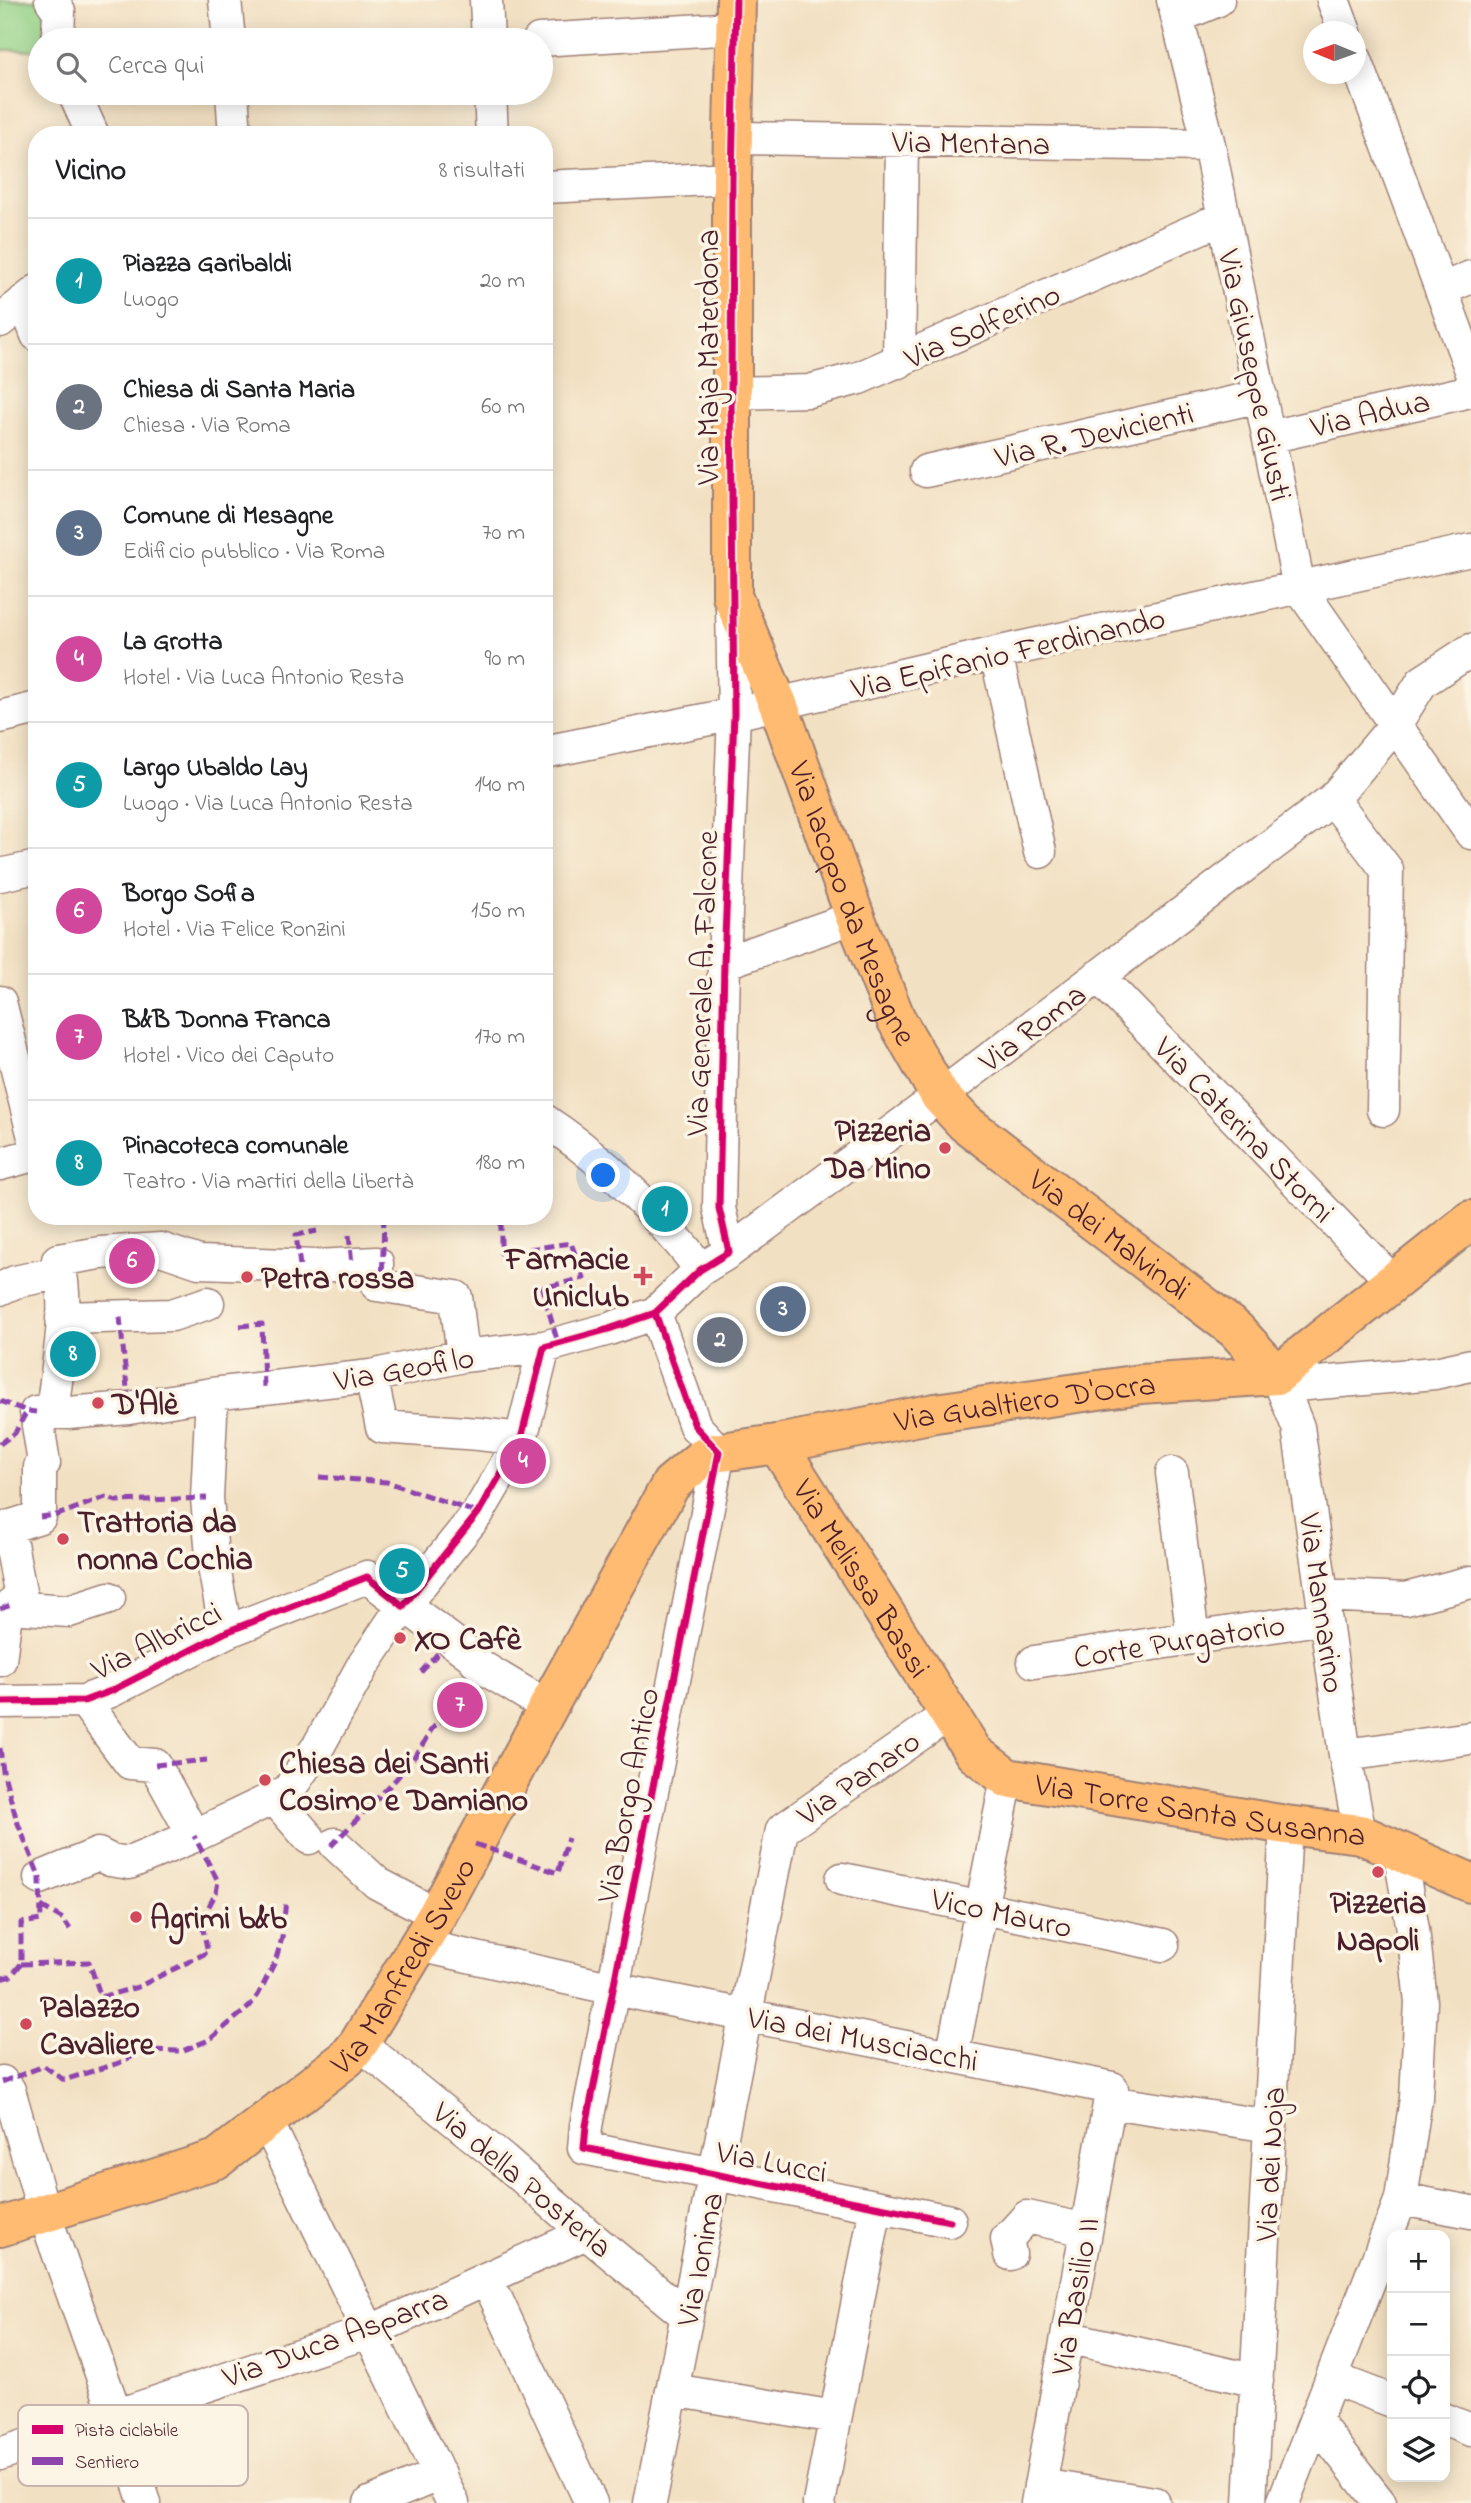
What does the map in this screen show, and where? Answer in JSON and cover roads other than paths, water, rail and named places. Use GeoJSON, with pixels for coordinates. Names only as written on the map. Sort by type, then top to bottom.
{"type":"FeatureCollection","features":[{"type":"Feature","properties":{"kind":"main road","name":"Via Maja Materdona"},"geometry":{"type":"LineString","coordinates":[[736,14],[732,178],[732,596],[778,704]]}},
{"type":"Feature","properties":{"kind":"main road","name":"Via Iacopo da Mesagne"},"geometry":{"type":"LineString","coordinates":[[778,704],[855,917],[896,1019],[940,1096]]}},
{"type":"Feature","properties":{"kind":"main road","name":"Via dei Malvindi"},"geometry":{"type":"LineString","coordinates":[[940,1096],[965,1123],[1236,1330],[1277,1375]]}},
{"type":"Feature","properties":{"kind":"main road"},"geometry":{"type":"LineString","coordinates":[[1277,1375],[1471,1220]]}},
{"type":"Feature","properties":{"kind":"main road","name":"Via Gualtiero D'Ocra"},"geometry":{"type":"LineString","coordinates":[[777,1444],[935,1413],[1141,1384],[1277,1375]]}},
{"type":"Feature","properties":{"kind":"main road","name":"Via Manfredi Svevo"},"geometry":{"type":"LineString","coordinates":[[0,2227],[217,2159],[347,2057],[359,2043],[428,1930],[671,1484],[707,1454],[777,1444]]}},
{"type":"Feature","properties":{"kind":"main road","name":"Via Melissa Bassi"},"geometry":{"type":"LineString","coordinates":[[777,1444],[949,1714]]}},
{"type":"Feature","properties":{"kind":"main road","name":"Via Torre Santa Susanna"},"geometry":{"type":"LineString","coordinates":[[949,1714],[974,1752],[1007,1778],[1286,1825],[1360,1834],[1471,1883]]}},
{"type":"Feature","properties":{"kind":"street"},"geometry":{"type":"LineString","coordinates":[[225,0],[228,28]]}},
{"type":"Feature","properties":{"kind":"street"},"geometry":{"type":"LineString","coordinates":[[486,0],[487,28]]}},
{"type":"Feature","properties":{"kind":"street"},"geometry":{"type":"LineString","coordinates":[[1175,9],[1218,0]]}},
{"type":"Feature","properties":{"kind":"street"},"geometry":{"type":"LineString","coordinates":[[1333,0],[1341,21]]}},
{"type":"Feature","properties":{"kind":"street","name":"Via Giuseppe Giusti"},"geometry":{"type":"LineString","coordinates":[[1175,9],[1209,145],[1299,587],[1471,833]]}},
{"type":"Feature","properties":{"kind":"street"},"geometry":{"type":"LineString","coordinates":[[553,38],[736,14]]}},
{"type":"Feature","properties":{"kind":"street"},"geometry":{"type":"LineString","coordinates":[[1365,84],[1471,370]]}},
{"type":"Feature","properties":{"kind":"street"},"geometry":{"type":"LineString","coordinates":[[79,105],[89,126]]}},
{"type":"Feature","properties":{"kind":"street"},"geometry":{"type":"LineString","coordinates":[[233,105],[234,126]]}},
{"type":"Feature","properties":{"kind":"street"},"geometry":{"type":"LineString","coordinates":[[491,105],[492,126]]}},
{"type":"Feature","properties":{"kind":"street","name":"Via Mentana"},"geometry":{"type":"LineString","coordinates":[[733,138],[1209,145]]}},
{"type":"Feature","properties":{"kind":"street"},"geometry":{"type":"LineString","coordinates":[[898,362],[902,141]]}},
{"type":"Feature","properties":{"kind":"street"},"geometry":{"type":"LineString","coordinates":[[553,187],[732,178]]}},
{"type":"Feature","properties":{"kind":"street","name":"Via Solferino"},"geometry":{"type":"LineString","coordinates":[[731,393],[809,391],[859,378],[1223,218]]}},
{"type":"Feature","properties":{"kind":"street"},"geometry":{"type":"LineString","coordinates":[[1441,290],[1471,277]]}},
{"type":"Feature","properties":{"kind":"street"},"geometry":{"type":"LineString","coordinates":[[0,321],[28,298]]}},
{"type":"Feature","properties":{"kind":"street","name":"Via Adua"},"geometry":{"type":"LineString","coordinates":[[1269,437],[1471,391]]}},
{"type":"Feature","properties":{"kind":"street","name":"Via R. Devicienti"},"geometry":{"type":"LineString","coordinates":[[926,471],[1261,396]]}},
{"type":"Feature","properties":{"kind":"street","name":"Via Epifanio Ferdinando"},"geometry":{"type":"LineString","coordinates":[[553,750],[734,714],[996,653],[1471,550]]}},
{"type":"Feature","properties":{"kind":"street","name":"Via Maja Materdona"},"geometry":{"type":"LineString","coordinates":[[732,596],[734,714]]}},
{"type":"Feature","properties":{"kind":"street","name":"Via Roma"},"geometry":{"type":"LineString","coordinates":[[654,1313],[700,1270],[729,1252],[940,1096],[1333,799],[1395,725],[1422,682],[1471,650]]}},
{"type":"Feature","properties":{"kind":"street"},"geometry":{"type":"LineString","coordinates":[[996,653],[1040,852]]}},
{"type":"Feature","properties":{"kind":"street"},"geometry":{"type":"LineString","coordinates":[[0,717],[28,710]]}},
{"type":"Feature","properties":{"kind":"street","name":"Via Generale A. Falcone"},"geometry":{"type":"LineString","coordinates":[[729,1252],[719,1208],[724,963],[734,714]]}},
{"type":"Feature","properties":{"kind":"street"},"geometry":{"type":"LineString","coordinates":[[1333,799],[1387,870],[1383,1110]]}},
{"type":"Feature","properties":{"kind":"street"},"geometry":{"type":"LineString","coordinates":[[0,875],[28,869]]}},
{"type":"Feature","properties":{"kind":"street"},"geometry":{"type":"LineString","coordinates":[[724,963],[855,917]]}},
{"type":"Feature","properties":{"kind":"street","name":"Via Caterina Storni"},"geometry":{"type":"LineString","coordinates":[[1098,976],[1392,1281]]}},
{"type":"Feature","properties":{"kind":"street"},"geometry":{"type":"LineString","coordinates":[[0,1002],[28,1113]]}},
{"type":"Feature","properties":{"kind":"street"},"geometry":{"type":"LineString","coordinates":[[553,1126],[628,1187],[659,1219],[700,1270]]}},
{"type":"Feature","properties":{"kind":"street"},"geometry":{"type":"LineString","coordinates":[[0,1164],[28,1156]]}},
{"type":"Feature","properties":{"kind":"street"},"geometry":{"type":"LineString","coordinates":[[0,1289],[100,1253],[161,1249],[199,1262],[315,1266],[377,1263],[377,1285],[456,1297],[463,1356]]}},
{"type":"Feature","properties":{"kind":"street"},"geometry":{"type":"LineString","coordinates":[[0,1660],[14,1615],[4,1533],[40,1517],[44,1413],[62,1318],[60,1266]]}},
{"type":"Feature","properties":{"kind":"street"},"geometry":{"type":"LineString","coordinates":[[62,1318],[172,1315],[208,1303]]}},
{"type":"Feature","properties":{"kind":"street"},"geometry":{"type":"LineString","coordinates":[[654,1313],[695,1426],[719,1452]]}},
{"type":"Feature","properties":{"kind":"street","name":"Via Geofilo"},"geometry":{"type":"LineString","coordinates":[[44,1413],[129,1408],[212,1394],[371,1376],[463,1356],[544,1347],[654,1313]]}},
{"type":"Feature","properties":{"kind":"street"},"geometry":{"type":"LineString","coordinates":[[40,1878],[97,1854],[110,1860],[129,1863],[194,1836],[288,1791],[362,1667],[403,1606],[478,1513],[525,1425],[544,1347]]}},
{"type":"Feature","properties":{"kind":"street"},"geometry":{"type":"LineString","coordinates":[[1277,1375],[1295,1385],[1435,1373],[1471,1365]]}},
{"type":"Feature","properties":{"kind":"street","name":"Via Mannarino"},"geometry":{"type":"LineString","coordinates":[[1277,1375],[1298,1427],[1345,1755],[1360,1834]]}},
{"type":"Feature","properties":{"kind":"street"},"geometry":{"type":"LineString","coordinates":[[371,1376],[382,1427],[478,1434],[525,1425]]}},
{"type":"Feature","properties":{"kind":"street"},"geometry":{"type":"LineString","coordinates":[[212,1394],[207,1498],[212,1556],[226,1632]]}},
{"type":"Feature","properties":{"kind":"street","name":"Via Borgo Antico"},"geometry":{"type":"LineString","coordinates":[[584,2148],[586,2126],[719,1452]]}},
{"type":"Feature","properties":{"kind":"street"},"geometry":{"type":"LineString","coordinates":[[1172,1473],[1193,1638]]}},
{"type":"Feature","properties":{"kind":"street","name":"Via Albricci"},"geometry":{"type":"LineString","coordinates":[[0,1702],[85,1701],[111,1691],[226,1632],[367,1577],[403,1606]]}},
{"type":"Feature","properties":{"kind":"street","name":"Corte Purgatorio"},"geometry":{"type":"LineString","coordinates":[[1034,1662],[1193,1638],[1324,1606],[1406,1600],[1471,1582]]}},
{"type":"Feature","properties":{"kind":"street"},"geometry":{"type":"LineString","coordinates":[[14,1615],[69,1611],[109,1598]]}},
{"type":"Feature","properties":{"kind":"street"},"geometry":{"type":"LineString","coordinates":[[403,1606],[472,1656],[480,1666],[548,1707]]}},
{"type":"Feature","properties":{"kind":"street"},"geometry":{"type":"LineString","coordinates":[[85,1701],[130,1763],[155,1765],[194,1836]]}},
{"type":"Feature","properties":{"kind":"street","name":"Via Panaro"},"geometry":{"type":"LineString","coordinates":[[746,2014],[782,1830],[949,1714]]}},
{"type":"Feature","properties":{"kind":"street"},"geometry":{"type":"LineString","coordinates":[[1345,1755],[1471,1738]]}},
{"type":"Feature","properties":{"kind":"street"},"geometry":{"type":"LineString","coordinates":[[952,2056],[1007,1778]]}},
{"type":"Feature","properties":{"kind":"street","name":"Via dei Musciacchi"},"geometry":{"type":"LineString","coordinates":[[275,1798],[322,1841],[377,1883],[428,1930],[614,1989],[952,2056],[1110,2095],[1271,2126]]}},
{"type":"Feature","properties":{"kind":"street","name":"Via dei Noja"},"geometry":{"type":"LineString","coordinates":[[1250,2503],[1286,1825]]}},
{"type":"Feature","properties":{"kind":"street"},"geometry":{"type":"LineString","coordinates":[[1283,2503],[1401,2199],[1416,2098],[1420,2001],[1413,1929],[1399,1850]]}},
{"type":"Feature","properties":{"kind":"street","name":"Vico Mauro"},"geometry":{"type":"LineString","coordinates":[[842,1879],[1163,1945]]}},
{"type":"Feature","properties":{"kind":"street","name":"Via Ionima"},"geometry":{"type":"LineString","coordinates":[[650,2503],[746,2014]]}},
{"type":"Feature","properties":{"kind":"street","name":"Via della Posterla"},"geometry":{"type":"LineString","coordinates":[[359,2043],[503,2160],[687,2316]]}},
{"type":"Feature","properties":{"kind":"street"},"geometry":{"type":"LineString","coordinates":[[2,2082],[9,2090],[44,2213],[112,2405]]}},
{"type":"Feature","properties":{"kind":"street","name":"Via Basilio II"},"geometry":{"type":"LineString","coordinates":[[1038,2494],[1110,2095]]}},
{"type":"Feature","properties":{"kind":"street"},"geometry":{"type":"LineString","coordinates":[[267,2122],[453,2503]]}},
{"type":"Feature","properties":{"kind":"street","name":"Via Lucci"},"geometry":{"type":"LineString","coordinates":[[584,2148],[950,2221]]}},
{"type":"Feature","properties":{"kind":"street"},"geometry":{"type":"LineString","coordinates":[[1401,2199],[1471,2211]]}},
{"type":"Feature","properties":{"kind":"street"},"geometry":{"type":"LineString","coordinates":[[819,2503],[876,2207]]}},
{"type":"Feature","properties":{"kind":"street"},"geometry":{"type":"LineString","coordinates":[[1010,2254],[1007,2239],[1027,2217],[1086,2230]]}},
{"type":"Feature","properties":{"kind":"street","name":"Via Duca Asparra"},"geometry":{"type":"LineString","coordinates":[[146,2405],[371,2331],[586,2233]]}},
{"type":"Feature","properties":{"kind":"street"},"geometry":{"type":"LineString","coordinates":[[487,2278],[591,2503]]}},
{"type":"Feature","properties":{"kind":"street"},"geometry":{"type":"LineString","coordinates":[[1067,2337],[1257,2381]]}},
{"type":"Feature","properties":{"kind":"street"},"geometry":{"type":"LineString","coordinates":[[1332,2378],[1387,2399]]}},
{"type":"Feature","properties":{"kind":"street"},"geometry":{"type":"LineString","coordinates":[[673,2390],[835,2417]]}},
{"type":"Feature","properties":{"kind":"street"},"geometry":{"type":"LineString","coordinates":[[1315,2420],[1380,2503]]}},
{"type":"Feature","properties":{"kind":"street"},"geometry":{"type":"LineString","coordinates":[[1450,2422],[1471,2430]]}},
{"type":"Feature","properties":{"kind":"street","name":"Via Duca Asparra"},"geometry":{"type":"LineString","coordinates":[[0,2454],[18,2448]]}},
{"type":"Feature","properties":{"kind":"street"},"geometry":{"type":"LineString","coordinates":[[370,2503],[440,2474]]}},
{"type":"Feature","properties":{"kind":"street"},"geometry":{"type":"LineString","coordinates":[[139,2486],[145,2503]]}},
{"type":"Feature","properties":{"kind":"street"},"geometry":{"type":"LineString","coordinates":[[1038,2494],[1153,2503]]}},
{"type":"Feature","properties":{"kind":"place","name":"Pizzeria Da Mino"},"geometry":{"type":"Point","coordinates":[945,1148]}},
{"type":"Feature","properties":{"kind":"place","name":"Piazza Garibaldi"},"geometry":{"type":"Point","coordinates":[665,1209]}},
{"type":"Feature","properties":{"kind":"place","name":"Borgo Sofia"},"geometry":{"type":"Point","coordinates":[132,1261]}},
{"type":"Feature","properties":{"kind":"place","name":"Farmacie Uniclub"},"geometry":{"type":"Point","coordinates":[643,1276]}},
{"type":"Feature","properties":{"kind":"place","name":"Petra rossa"},"geometry":{"type":"Point","coordinates":[247,1277]}},
{"type":"Feature","properties":{"kind":"place","name":"Comune di Mesagne"},"geometry":{"type":"Point","coordinates":[783,1309]}},
{"type":"Feature","properties":{"kind":"place","name":"Chiesa di Santa Maria"},"geometry":{"type":"Point","coordinates":[720,1340]}},
{"type":"Feature","properties":{"kind":"place","name":"Pinacoteca comunale"},"geometry":{"type":"Point","coordinates":[73,1354]}},
{"type":"Feature","properties":{"kind":"place","name":"D'Alè"},"geometry":{"type":"Point","coordinates":[98,1403]}},
{"type":"Feature","properties":{"kind":"place","name":"La Grotta"},"geometry":{"type":"Point","coordinates":[523,1461]}},
{"type":"Feature","properties":{"kind":"place","name":"Trattoria da nonna Cochia"},"geometry":{"type":"Point","coordinates":[63,1539]}},
{"type":"Feature","properties":{"kind":"place","name":"Largo Ubaldo Lay"},"geometry":{"type":"Point","coordinates":[402,1571]}},
{"type":"Feature","properties":{"kind":"place","name":"XO Cafè"},"geometry":{"type":"Point","coordinates":[400,1638]}},
{"type":"Feature","properties":{"kind":"place","name":"B&B Donna Franca"},"geometry":{"type":"Point","coordinates":[460,1705]}},
{"type":"Feature","properties":{"kind":"place","name":"Chiesa dei Santi Cosimo e Damiano"},"geometry":{"type":"Point","coordinates":[265,1780]}},
{"type":"Feature","properties":{"kind":"place","name":"Pizzeria Napoli"},"geometry":{"type":"Point","coordinates":[1378,1872]}},
{"type":"Feature","properties":{"kind":"place","name":"Agrimi b&b"},"geometry":{"type":"Point","coordinates":[136,1917]}},
{"type":"Feature","properties":{"kind":"place","name":"Palazzo Cavaliere"},"geometry":{"type":"Point","coordinates":[26,2024]}}]}
